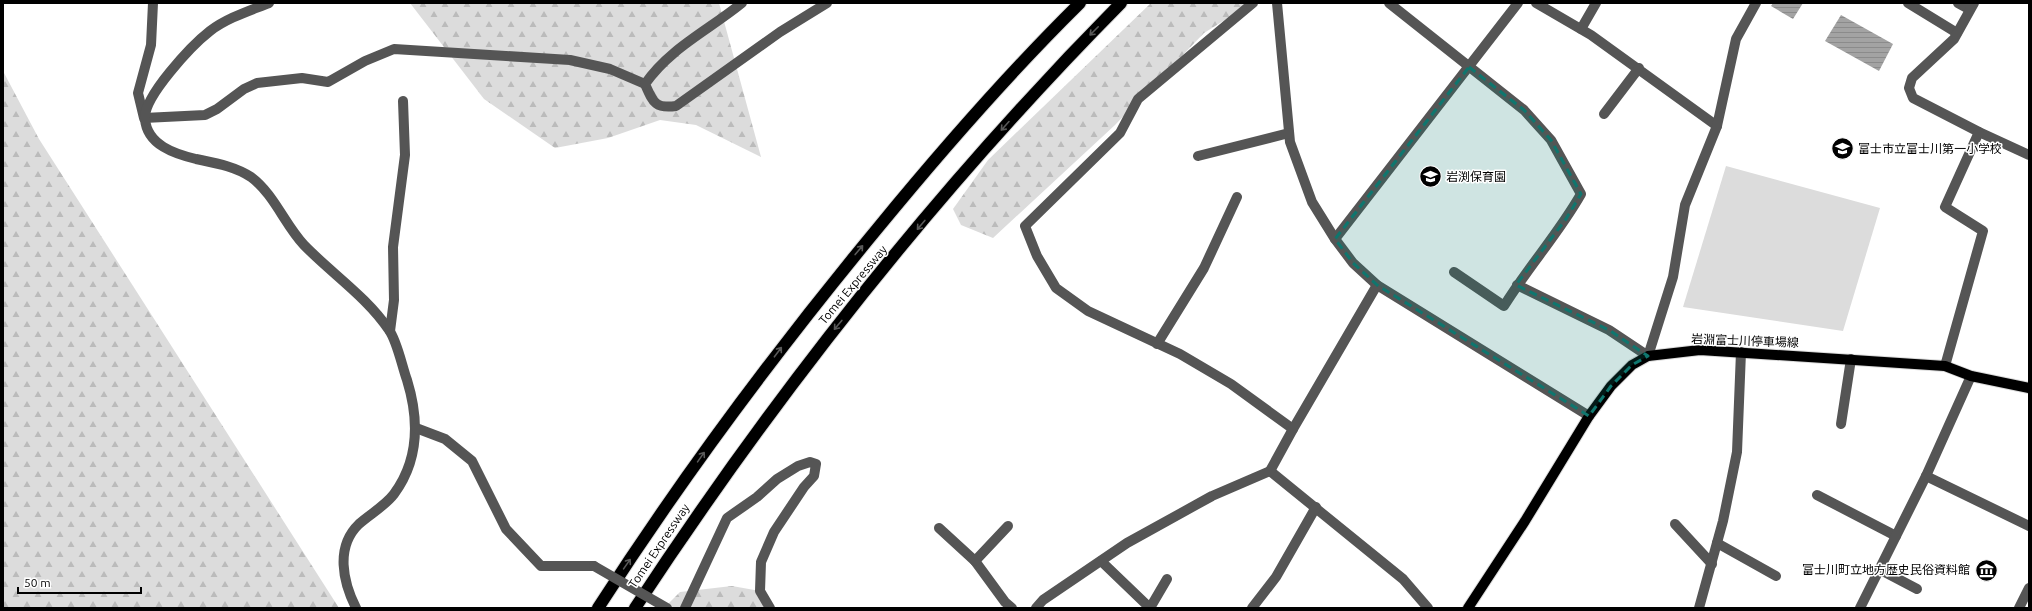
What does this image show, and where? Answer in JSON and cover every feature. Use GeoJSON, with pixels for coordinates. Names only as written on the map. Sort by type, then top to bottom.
{"type":"FeatureCollection","features":[{"type":"Feature","properties":{"kind":"highway","name":"Tomei Expressway"},"geometry":{"type":"LineString","coordinates":[[598,608],[740,403],[820,297],[969,120],[1080,3]]}},
{"type":"Feature","properties":{"kind":"highway","name":"Tomei Expressway"},"geometry":{"type":"LineString","coordinates":[[635,608],[736,459],[831,333],[1004,128],[1073,52],[1121,3]]}},
{"type":"Feature","properties":{"kind":"main road","name":"岩淵富士川停車場線"},"geometry":{"type":"LineString","coordinates":[[1468,608],[1610,386],[1632,365],[1648,356],[1700,350],[1945,366],[1970,376],[2029,388]]}},
{"type":"Feature","properties":{"kind":"street"},"geometry":{"type":"LineString","coordinates":[[153,3],[151,45],[138,93],[150,137],[164,148],[186,157],[227,165],[251,178],[266,192],[303,244],[367,304],[390,331],[414,405],[416,428],[412,456],[407,475],[392,496],[358,526],[347,542],[343,565],[348,590],[356,608]]}},
{"type":"Feature","properties":{"kind":"street"},"geometry":{"type":"LineString","coordinates":[[144,118],[154,92],[182,58],[210,30],[239,14],[269,3]]}},
{"type":"Feature","properties":{"kind":"street"},"geometry":{"type":"LineString","coordinates":[[646,84],[655,71],[692,38],[742,3]]}},
{"type":"Feature","properties":{"kind":"street"},"geometry":{"type":"LineString","coordinates":[[144,118],[205,116],[217,109],[244,88],[257,83],[302,78],[328,82],[364,61],[394,49],[570,60],[610,69],[646,84],[653,102],[664,108],[676,106],[780,32],[827,3]]}},
{"type":"Feature","properties":{"kind":"street"},"geometry":{"type":"LineString","coordinates":[[1253,3],[1138,99],[1120,133],[1025,226],[1037,256],[1056,288],[1088,311],[1180,354],[1231,384],[1293,428]]}},
{"type":"Feature","properties":{"kind":"street"},"geometry":{"type":"LineString","coordinates":[[1277,3],[1290,142],[1312,202],[1335,239],[1354,263],[1377,285],[1590,416]]}},
{"type":"Feature","properties":{"kind":"street"},"geometry":{"type":"LineString","coordinates":[[1389,3],[1524,110],[1551,140],[1580,194],[1566,219],[1517,285],[1504,306],[1454,272]]}},
{"type":"Feature","properties":{"kind":"street"},"geometry":{"type":"LineString","coordinates":[[1335,239],[1518,3]]}},
{"type":"Feature","properties":{"kind":"street"},"geometry":{"type":"LineString","coordinates":[[1536,3],[1581,29],[1639,68],[1717,126]]}},
{"type":"Feature","properties":{"kind":"street"},"geometry":{"type":"LineString","coordinates":[[1581,29],[1596,3]]}},
{"type":"Feature","properties":{"kind":"street"},"geometry":{"type":"LineString","coordinates":[[1517,285],[1609,330],[1648,356],[1673,277],[1685,205],[1717,126],[1736,39],[1756,3]]}},
{"type":"Feature","properties":{"kind":"street"},"geometry":{"type":"LineString","coordinates":[[1908,3],[1957,33]]}},
{"type":"Feature","properties":{"kind":"street"},"geometry":{"type":"LineString","coordinates":[[1958,3],[1971,6],[1954,39],[1912,78],[1909,88],[1913,98],[1979,132],[2029,155]]}},
{"type":"Feature","properties":{"kind":"street"},"geometry":{"type":"LineString","coordinates":[[1604,114],[1639,68]]}},
{"type":"Feature","properties":{"kind":"street"},"geometry":{"type":"LineString","coordinates":[[390,331],[394,300],[393,247],[405,155],[402,101]]}},
{"type":"Feature","properties":{"kind":"street"},"geometry":{"type":"LineString","coordinates":[[1945,366],[1983,231],[1945,207],[1979,132]]}},
{"type":"Feature","properties":{"kind":"street"},"geometry":{"type":"LineString","coordinates":[[1198,156],[1288,133]]}},
{"type":"Feature","properties":{"kind":"street"},"geometry":{"type":"LineString","coordinates":[[1157,344],[1204,268],[1238,197]]}},
{"type":"Feature","properties":{"kind":"street"},"geometry":{"type":"LineString","coordinates":[[1036,608],[1043,600],[1127,543],[1212,496],[1270,471],[1293,428],[1377,285]]}},
{"type":"Feature","properties":{"kind":"street"},"geometry":{"type":"LineString","coordinates":[[1699,608],[1712,564],[1737,452],[1741,352]]}},
{"type":"Feature","properties":{"kind":"street"},"geometry":{"type":"LineString","coordinates":[[1841,424],[1851,359]]}},
{"type":"Feature","properties":{"kind":"street"},"geometry":{"type":"LineString","coordinates":[[1860,608],[1926,476],[1970,376]]}},
{"type":"Feature","properties":{"kind":"street"},"geometry":{"type":"LineString","coordinates":[[416,428],[445,439],[472,461],[506,529],[541,566],[594,566],[667,608]]}},
{"type":"Feature","properties":{"kind":"street"},"geometry":{"type":"LineString","coordinates":[[685,608],[727,518],[757,497],[777,479],[798,466],[810,462],[816,464],[814,476],[804,487],[774,532],[761,562],[760,591],[770,608]]}},
{"type":"Feature","properties":{"kind":"street"},"geometry":{"type":"LineString","coordinates":[[1270,471],[1316,507],[1403,580],[1428,608]]}},
{"type":"Feature","properties":{"kind":"street"},"geometry":{"type":"LineString","coordinates":[[1926,476],[2029,526]]}},
{"type":"Feature","properties":{"kind":"street"},"geometry":{"type":"LineString","coordinates":[[1817,496],[1896,536]]}},
{"type":"Feature","properties":{"kind":"street"},"geometry":{"type":"LineString","coordinates":[[1252,608],[1276,577],[1316,507]]}},
{"type":"Feature","properties":{"kind":"street"},"geometry":{"type":"LineString","coordinates":[[1675,524],[1712,564]]}},
{"type":"Feature","properties":{"kind":"street"},"geometry":{"type":"LineString","coordinates":[[975,561],[1008,526]]}},
{"type":"Feature","properties":{"kind":"street"},"geometry":{"type":"LineString","coordinates":[[939,528],[975,561],[1005,602],[1012,608]]}},
{"type":"Feature","properties":{"kind":"street"},"geometry":{"type":"LineString","coordinates":[[1717,543],[1776,576]]}},
{"type":"Feature","properties":{"kind":"street"},"geometry":{"type":"LineString","coordinates":[[1101,561],[1150,608],[1167,579]]}},
{"type":"Feature","properties":{"kind":"street"},"geometry":{"type":"LineString","coordinates":[[1879,569],[1917,589]]}},
{"type":"Feature","properties":{"kind":"street"},"geometry":{"type":"LineString","coordinates":[[2019,608],[2029,588]]}},
{"type":"Feature","properties":{"kind":"highlighted area"},"geometry":{"type":"Polygon","coordinates":[[[1469,67],[1524,110],[1551,140],[1581,194],[1566,219],[1516,285],[1609,330],[1648,356],[1632,365],[1611,386],[1589,416],[1377,285],[1353,263],[1335,239],[1469,67]]]}},
{"type":"Feature","properties":{"kind":"green space"},"geometry":{"type":"Polygon","coordinates":[[[410,3],[719,3],[761,157],[696,125],[660,120],[608,138],[555,148],[484,99],[410,3]]]}},
{"type":"Feature","properties":{"kind":"green space"},"geometry":{"type":"Polygon","coordinates":[[[1151,3],[1252,3],[1204,33],[1115,125],[993,238],[961,225],[953,209],[988,160],[1151,3]]]}},
{"type":"Feature","properties":{"kind":"green space"},"geometry":{"type":"Polygon","coordinates":[[[3,71],[39,139],[339,608],[3,608],[3,71]]]}},
{"type":"Feature","properties":{"kind":"green space"},"geometry":{"type":"Polygon","coordinates":[[[1726,166],[1880,208],[1843,331],[1683,307],[1726,166]]]}},
{"type":"Feature","properties":{"kind":"green space"},"geometry":{"type":"Polygon","coordinates":[[[732,586],[760,591],[775,608],[664,608],[680,592],[732,586]]]}},
{"type":"Feature","properties":{"kind":"shaded area"},"geometry":{"type":"Polygon","coordinates":[[[1773,3],[1803,3],[1793,19],[1771,6],[1773,3]]]}},
{"type":"Feature","properties":{"kind":"shaded area"},"geometry":{"type":"Polygon","coordinates":[[[1841,15],[1893,44],[1879,71],[1825,41],[1841,15]]]}},
{"type":"Feature","properties":{"kind":"place","name":"富士市立富士川第一小学校"},"geometry":{"type":"Point","coordinates":[1842,149]}},
{"type":"Feature","properties":{"kind":"place","name":"岩渕保育園"},"geometry":{"type":"Point","coordinates":[1430,177]}},
{"type":"Feature","properties":{"kind":"place","name":"富士川町立地方歴史民俗資料館"},"geometry":{"type":"Point","coordinates":[1986,570]}}]}
